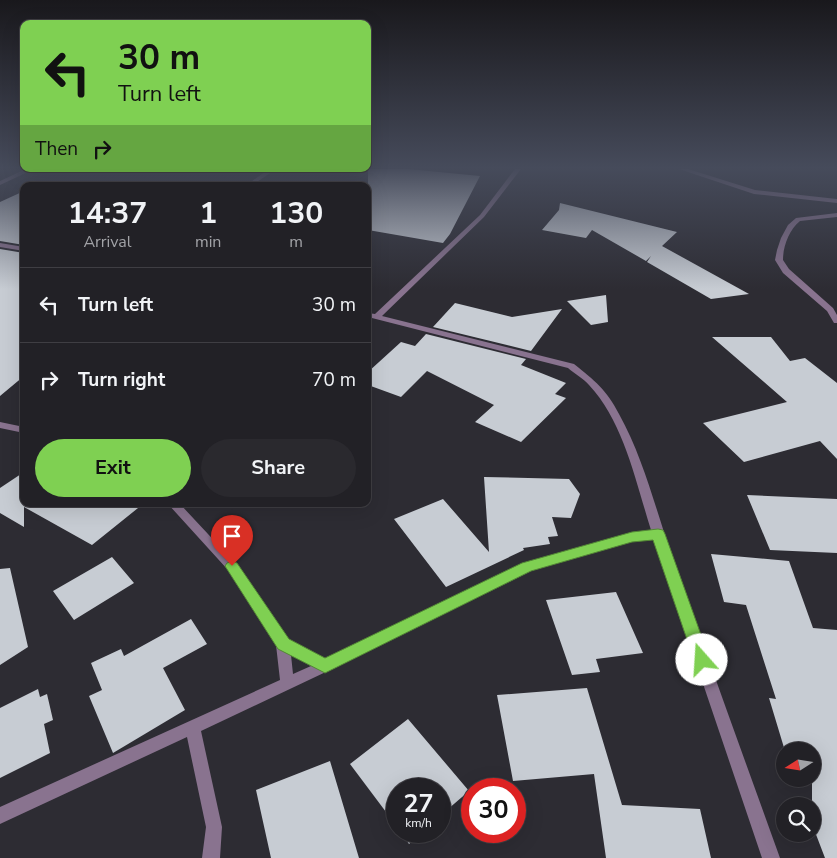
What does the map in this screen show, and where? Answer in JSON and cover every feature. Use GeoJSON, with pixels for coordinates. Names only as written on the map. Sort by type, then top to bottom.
{"type":"FeatureCollection","features":[{"type":"Feature","properties":{"kind":"street"},"geometry":{"type":"LineString","coordinates":[[372,316],[487,209]]}},
{"type":"Feature","properties":{"kind":"street"},"geometry":{"type":"LineString","coordinates":[[837,215],[798,219],[792,222],[779,258],[780,264],[786,271],[830,310],[837,321]]}},
{"type":"Feature","properties":{"kind":"street"},"geometry":{"type":"LineString","coordinates":[[0,245],[20,248]]}},
{"type":"Feature","properties":{"kind":"street"},"geometry":{"type":"LineString","coordinates":[[372,316],[571,366],[593,382],[608,402],[630,450],[771,858]]}},
{"type":"Feature","properties":{"kind":"street"},"geometry":{"type":"LineString","coordinates":[[0,425],[20,429]]}},
{"type":"Feature","properties":{"kind":"street"},"geometry":{"type":"LineString","coordinates":[[177,507],[232,566],[283,644],[287,683]]}},
{"type":"Feature","properties":{"kind":"street"},"geometry":{"type":"LineString","coordinates":[[0,816],[325,666],[527,567],[632,537],[658,534]]}},
{"type":"Feature","properties":{"kind":"street"},"geometry":{"type":"LineString","coordinates":[[283,644],[325,666]]}},
{"type":"Feature","properties":{"kind":"street"},"geometry":{"type":"LineString","coordinates":[[192,727],[214,827],[211,858]]}},
{"type":"Feature","properties":{"kind":"building"},"geometry":{"type":"Polygon","coordinates":[[[0,209],[20,209],[20,244],[0,241],[0,209]]]}},
{"type":"Feature","properties":{"kind":"building"},"geometry":{"type":"Polygon","coordinates":[[[371,209],[463,209],[443,243],[371,231],[371,209]]]}},
{"type":"Feature","properties":{"kind":"building"},"geometry":{"type":"Polygon","coordinates":[[[584,209],[677,232],[662,246],[749,294],[711,299],[647,262],[651,256],[646,261],[592,230],[586,238],[542,230],[559,210],[584,209]]]}},
{"type":"Feature","properties":{"kind":"building"},"geometry":{"type":"Polygon","coordinates":[[[0,249],[20,252],[20,379],[0,396],[0,249]]]}},
{"type":"Feature","properties":{"kind":"building"},"geometry":{"type":"Polygon","coordinates":[[[606,295],[608,322],[591,325],[567,301],[606,295]]]}},
{"type":"Feature","properties":{"kind":"building"},"geometry":{"type":"Polygon","coordinates":[[[455,303],[512,317],[562,309],[531,351],[433,327],[455,303]]]}},
{"type":"Feature","properties":{"kind":"building"},"geometry":{"type":"Polygon","coordinates":[[[426,334],[526,359],[521,365],[566,383],[555,394],[566,398],[521,442],[475,422],[494,405],[427,371],[401,397],[371,386],[371,369],[401,342],[415,346],[426,334]]]}},
{"type":"Feature","properties":{"kind":"building"},"geometry":{"type":"Polygon","coordinates":[[[712,337],[771,337],[790,361],[805,358],[837,383],[837,459],[820,441],[744,462],[703,423],[787,402],[712,337]]]}},
{"type":"Feature","properties":{"kind":"building"},"geometry":{"type":"Polygon","coordinates":[[[20,475],[20,507],[24,507],[24,527],[0,513],[0,488],[20,475]]]}},
{"type":"Feature","properties":{"kind":"building"},"geometry":{"type":"Polygon","coordinates":[[[484,477],[569,479],[580,494],[571,518],[552,517],[558,536],[548,537],[550,544],[523,548],[524,550],[446,587],[394,519],[443,499],[489,552],[484,477]]]}},
{"type":"Feature","properties":{"kind":"building"},"geometry":{"type":"Polygon","coordinates":[[[747,495],[837,499],[837,553],[770,550],[747,495]]]}},
{"type":"Feature","properties":{"kind":"building"},"geometry":{"type":"Polygon","coordinates":[[[24,507],[139,507],[92,545],[24,507]]]}},
{"type":"Feature","properties":{"kind":"building"},"geometry":{"type":"Polygon","coordinates":[[[711,554],[789,561],[813,628],[837,630],[837,858],[825,858],[819,842],[821,842],[821,797],[812,797],[812,788],[821,788],[821,742],[782,742],[769,698],[776,699],[746,605],[724,602],[711,554]]]}},
{"type":"Feature","properties":{"kind":"building"},"geometry":{"type":"Polygon","coordinates":[[[112,557],[134,583],[74,620],[53,591],[112,557]]]}},
{"type":"Feature","properties":{"kind":"building"},"geometry":{"type":"Polygon","coordinates":[[[10,568],[28,647],[0,665],[0,569],[10,568]]]}},
{"type":"Feature","properties":{"kind":"building"},"geometry":{"type":"Polygon","coordinates":[[[616,592],[643,653],[596,659],[600,672],[572,675],[546,600],[616,592]]]}},
{"type":"Feature","properties":{"kind":"building"},"geometry":{"type":"Polygon","coordinates":[[[191,619],[207,644],[163,668],[185,710],[113,753],[89,696],[102,690],[91,663],[121,649],[124,656],[191,619]]]}},
{"type":"Feature","properties":{"kind":"building"},"geometry":{"type":"Polygon","coordinates":[[[587,688],[622,805],[700,809],[711,858],[606,858],[594,774],[526,780],[526,778],[512,778],[497,695],[587,688]]]}},
{"type":"Feature","properties":{"kind":"building"},"geometry":{"type":"Polygon","coordinates":[[[38,689],[40,697],[47,694],[53,720],[44,724],[50,753],[0,778],[0,708],[38,689]]]}},
{"type":"Feature","properties":{"kind":"building"},"geometry":{"type":"Polygon","coordinates":[[[408,719],[461,782],[461,798],[451,807],[451,778],[386,778],[386,812],[350,764],[408,719]]]}},
{"type":"Feature","properties":{"kind":"building"},"geometry":{"type":"Polygon","coordinates":[[[330,761],[359,858],[271,858],[256,790],[330,761]]]}},
{"type":"Feature","properties":{"kind":"route"},"geometry":{"type":"LineString","coordinates":[[232,566],[283,644],[325,666],[527,567],[632,537],[658,534],[702,660]]}}]}
